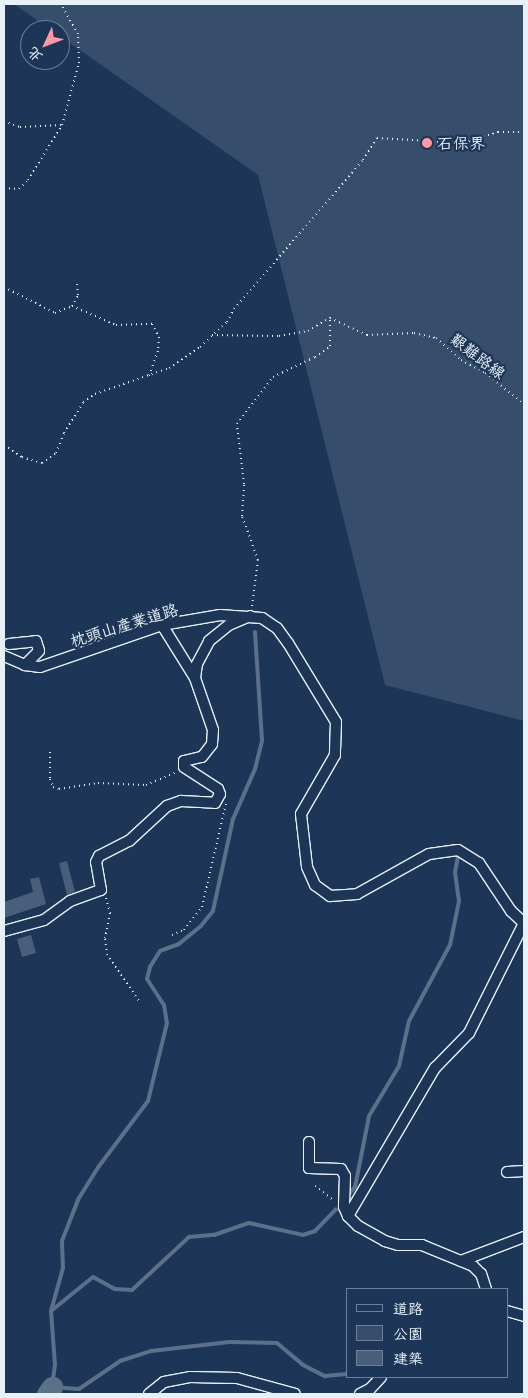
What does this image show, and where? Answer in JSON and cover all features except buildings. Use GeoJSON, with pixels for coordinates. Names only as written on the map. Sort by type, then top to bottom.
{"type":"FeatureCollection","features":[{"type":"Feature","properties":{"kind":"street","name":"枕頭山產業道路"},"geometry":{"type":"LineString","coordinates":[[25,666],[40,667],[162,625],[220,615],[262,618],[278,628],[336,722],[335,755],[300,814],[306,867],[315,885],[330,896],[357,894],[429,854],[458,850],[479,864],[511,911],[524,923]]}},
{"type":"Feature","properties":{"kind":"street"},"geometry":{"type":"LineString","coordinates":[[195,678],[197,664],[209,641],[229,625],[250,616]]}},
{"type":"Feature","properties":{"kind":"street"},"geometry":{"type":"LineString","coordinates":[[4,931],[44,920],[70,901],[101,890],[96,862],[99,856],[129,841],[167,806],[181,801],[215,803],[220,797],[218,789],[184,767],[184,761],[202,757],[212,744],[213,730],[195,678],[162,625]]}},
{"type":"Feature","properties":{"kind":"street"},"geometry":{"type":"LineString","coordinates":[[4,656],[25,666],[39,651],[36,641],[9,644]]}},
{"type":"Feature","properties":{"kind":"street"},"geometry":{"type":"LineString","coordinates":[[346,1211],[436,1068],[469,1033],[524,923]]}},
{"type":"Feature","properties":{"kind":"street"},"geometry":{"type":"LineString","coordinates":[[309,1142],[309,1168],[340,1169],[345,1176],[346,1211],[358,1226],[385,1241],[398,1245],[422,1245],[462,1261],[481,1274],[486,1288]]}},
{"type":"Feature","properties":{"kind":"street"},"geometry":{"type":"LineString","coordinates":[[507,1172],[524,1171]]}},
{"type":"Feature","properties":{"kind":"street"},"geometry":{"type":"LineString","coordinates":[[462,1261],[524,1236]]}},
{"type":"Feature","properties":{"kind":"street"},"geometry":{"type":"LineString","coordinates":[[508,1311],[524,1316]]}},
{"type":"Feature","properties":{"kind":"street"},"geometry":{"type":"LineString","coordinates":[[149,1394],[164,1382],[190,1377],[237,1378],[295,1394]]}},
{"type":"Feature","properties":{"kind":"street"},"geometry":{"type":"LineString","coordinates":[[360,1394],[370,1389],[381,1378]]}},
{"type":"Feature","properties":{"kind":"path"},"geometry":{"type":"LineString","coordinates":[[4,188],[19,189],[28,180],[62,125],[79,63],[78,34],[61,4]]}},
{"type":"Feature","properties":{"kind":"path"},"geometry":{"type":"LineString","coordinates":[[4,121],[20,127],[62,125]]}},
{"type":"Feature","properties":{"kind":"path"},"geometry":{"type":"LineString","coordinates":[[4,444],[22,457],[42,463],[56,453],[64,433],[83,402],[95,394],[169,368],[186,354],[200,347],[227,322],[234,309],[363,160],[377,138],[464,143],[498,132],[524,132]]}},
{"type":"Feature","properties":{"kind":"path"},"geometry":{"type":"LineString","coordinates":[[4,288],[56,313],[72,306],[78,295],[77,284]]}},
{"type":"Feature","properties":{"kind":"path"},"geometry":{"type":"LineString","coordinates":[[72,306],[116,325],[152,324],[158,337],[158,351],[149,376]]}},
{"type":"Feature","properties":{"kind":"path"},"geometry":{"type":"LineString","coordinates":[[212,334],[279,336],[308,331],[330,318]]}},
{"type":"Feature","properties":{"kind":"path"},"geometry":{"type":"LineString","coordinates":[[250,616],[258,560],[242,516],[244,484],[237,424],[273,377],[315,357],[330,346],[330,318]]}},
{"type":"Feature","properties":{"kind":"path","name":"艱難路線"},"geometry":{"type":"LineString","coordinates":[[330,318],[367,335],[414,333],[436,338],[461,360],[485,373],[524,404]]}},
{"type":"Feature","properties":{"kind":"path"},"geometry":{"type":"LineString","coordinates":[[50,752],[50,779],[53,787],[59,790],[98,783],[146,784],[157,782],[184,767]]}},
{"type":"Feature","properties":{"kind":"path"},"geometry":{"type":"LineString","coordinates":[[172,935],[194,919],[209,889],[227,810],[225,801],[220,797]]}},
{"type":"Feature","properties":{"kind":"path"},"geometry":{"type":"LineString","coordinates":[[101,890],[110,914],[105,940],[107,954],[139,1001]]}},
{"type":"Feature","properties":{"kind":"path"},"geometry":{"type":"LineString","coordinates":[[315,1186],[346,1211]]}},
{"type":"Feature","properties":{"kind":"green space"},"geometry":{"type":"Polygon","coordinates":[[[14,4],[524,4],[524,721],[385,685],[258,175],[70,43],[70,20],[37,20],[14,4]]]}},
{"type":"Feature","properties":{"kind":"waterway"},"geometry":{"type":"LineString","coordinates":[[255,632],[262,741],[255,769],[233,819],[213,911],[201,926],[179,944],[160,951],[150,967],[147,979],[164,1005],[167,1023],[148,1101],[99,1166],[78,1200],[62,1241],[63,1268],[51,1311],[55,1365],[52,1387],[79,1389],[120,1361],[151,1351],[229,1342],[277,1343],[303,1365],[325,1376],[346,1374]]}},
{"type":"Feature","properties":{"kind":"waterway"},"geometry":{"type":"LineString","coordinates":[[347,1196],[355,1187],[369,1116],[399,1066],[409,1021],[450,945],[459,901],[455,872],[458,857]]}},
{"type":"Feature","properties":{"kind":"waterway"},"geometry":{"type":"LineString","coordinates":[[51,1311],[93,1277],[115,1289],[132,1290],[189,1237],[214,1235],[249,1223],[303,1235],[315,1231],[336,1209]]}},
{"type":"Feature","properties":{"kind":"waterway"},"geometry":{"type":"LineString","coordinates":[[47,1394],[52,1387]]}},
{"type":"Feature","properties":{"kind":"place","name":"石保界"},"geometry":{"type":"Point","coordinates":[427,143]}}]}
